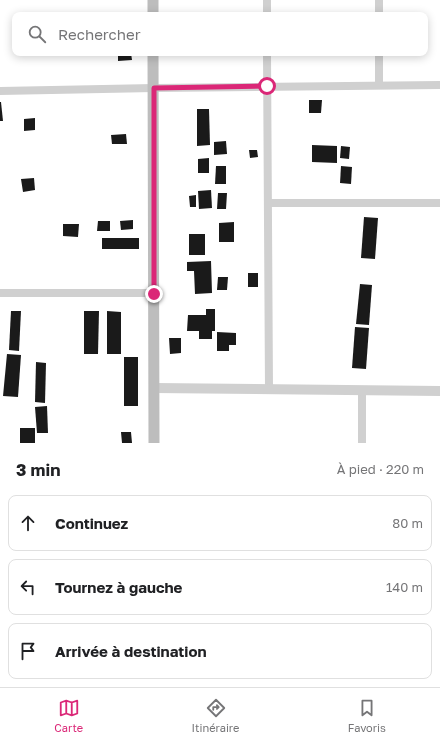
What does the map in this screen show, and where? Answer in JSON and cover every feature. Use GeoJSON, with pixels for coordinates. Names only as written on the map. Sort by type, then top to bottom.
{"type":"FeatureCollection","features":[{"type":"Feature","properties":{"kind":"main road"},"geometry":{"type":"LineString","coordinates":[[153,0],[153,12]]}},
{"type":"Feature","properties":{"kind":"main road"},"geometry":{"type":"LineString","coordinates":[[153,56],[154,443]]}},
{"type":"Feature","properties":{"kind":"street"},"geometry":{"type":"LineString","coordinates":[[267,0],[267,12]]}},
{"type":"Feature","properties":{"kind":"street"},"geometry":{"type":"LineString","coordinates":[[379,0],[379,12]]}},
{"type":"Feature","properties":{"kind":"street"},"geometry":{"type":"LineString","coordinates":[[267,56],[269,390]]}},
{"type":"Feature","properties":{"kind":"street"},"geometry":{"type":"LineString","coordinates":[[379,56],[379,85]]}},
{"type":"Feature","properties":{"kind":"street"},"geometry":{"type":"LineString","coordinates":[[0,91],[440,84]]}},
{"type":"Feature","properties":{"kind":"street"},"geometry":{"type":"LineString","coordinates":[[268,203],[440,203]]}},
{"type":"Feature","properties":{"kind":"street"},"geometry":{"type":"LineString","coordinates":[[0,294],[154,294]]}},
{"type":"Feature","properties":{"kind":"street"},"geometry":{"type":"LineString","coordinates":[[154,388],[440,391]]}},
{"type":"Feature","properties":{"kind":"street"},"geometry":{"type":"LineString","coordinates":[[362,390],[362,443]]}},
{"type":"Feature","properties":{"kind":"building"},"geometry":{"type":"Polygon","coordinates":[[[118,56],[131,56],[132,60],[118,61],[118,56]]]}},
{"type":"Feature","properties":{"kind":"building"},"geometry":{"type":"Polygon","coordinates":[[[309,100],[322,100],[321,113],[309,113],[309,100]]]}},
{"type":"Feature","properties":{"kind":"building"},"geometry":{"type":"Polygon","coordinates":[[[1,102],[3,121],[0,121],[1,102]]]}},
{"type":"Feature","properties":{"kind":"building"},"geometry":{"type":"Polygon","coordinates":[[[197,109],[209,109],[210,145],[197,146],[197,109]]]}},
{"type":"Feature","properties":{"kind":"building"},"geometry":{"type":"Polygon","coordinates":[[[35,118],[35,130],[24,131],[24,119],[35,118]]]}},
{"type":"Feature","properties":{"kind":"building"},"geometry":{"type":"Polygon","coordinates":[[[126,134],[127,144],[112,144],[111,135],[126,134]]]}},
{"type":"Feature","properties":{"kind":"building"},"geometry":{"type":"Polygon","coordinates":[[[226,141],[227,154],[214,155],[214,142],[226,141]]]}},
{"type":"Feature","properties":{"kind":"building"},"geometry":{"type":"Polygon","coordinates":[[[312,145],[337,146],[337,163],[312,162],[312,145]]]}},
{"type":"Feature","properties":{"kind":"building"},"geometry":{"type":"Polygon","coordinates":[[[341,146],[350,147],[349,159],[340,158],[341,146]]]}},
{"type":"Feature","properties":{"kind":"building"},"geometry":{"type":"Polygon","coordinates":[[[249,150],[257,150],[258,157],[250,158],[249,150]]]}},
{"type":"Feature","properties":{"kind":"building"},"geometry":{"type":"Polygon","coordinates":[[[209,158],[209,173],[198,173],[198,159],[209,158]]]}},
{"type":"Feature","properties":{"kind":"building"},"geometry":{"type":"Polygon","coordinates":[[[216,166],[226,166],[226,184],[215,184],[216,166]]]}},
{"type":"Feature","properties":{"kind":"building"},"geometry":{"type":"Polygon","coordinates":[[[341,166],[352,167],[351,184],[340,183],[341,166]]]}},
{"type":"Feature","properties":{"kind":"building"},"geometry":{"type":"Polygon","coordinates":[[[34,178],[35,190],[23,192],[21,179],[34,178]]]}},
{"type":"Feature","properties":{"kind":"building"},"geometry":{"type":"Polygon","coordinates":[[[211,190],[212,208],[199,209],[198,191],[211,190]]]}},
{"type":"Feature","properties":{"kind":"building"},"geometry":{"type":"Polygon","coordinates":[[[218,193],[227,193],[226,209],[217,209],[218,193]]]}},
{"type":"Feature","properties":{"kind":"building"},"geometry":{"type":"Polygon","coordinates":[[[196,195],[196,207],[190,207],[189,196],[196,195]]]}},
{"type":"Feature","properties":{"kind":"building"},"geometry":{"type":"Polygon","coordinates":[[[364,217],[378,218],[375,259],[361,258],[364,217]]]}},
{"type":"Feature","properties":{"kind":"building"},"geometry":{"type":"Polygon","coordinates":[[[133,220],[133,229],[121,230],[120,221],[133,220]]]}},
{"type":"Feature","properties":{"kind":"building"},"geometry":{"type":"Polygon","coordinates":[[[98,221],[110,221],[110,231],[97,231],[98,221]]]}},
{"type":"Feature","properties":{"kind":"building"},"geometry":{"type":"Polygon","coordinates":[[[234,222],[234,242],[219,242],[219,223],[234,222]]]}},
{"type":"Feature","properties":{"kind":"building"},"geometry":{"type":"Polygon","coordinates":[[[63,224],[79,224],[78,237],[63,236],[63,224]]]}},
{"type":"Feature","properties":{"kind":"building"},"geometry":{"type":"Polygon","coordinates":[[[189,234],[205,234],[205,255],[189,255],[189,234]]]}},
{"type":"Feature","properties":{"kind":"building"},"geometry":{"type":"Polygon","coordinates":[[[102,238],[139,238],[139,249],[102,249],[102,238]]]}},
{"type":"Feature","properties":{"kind":"building"},"geometry":{"type":"Polygon","coordinates":[[[211,261],[212,293],[195,294],[194,271],[187,271],[187,262],[211,261]]]}},
{"type":"Feature","properties":{"kind":"building"},"geometry":{"type":"Polygon","coordinates":[[[248,273],[258,273],[258,287],[248,287],[248,273]]]}},
{"type":"Feature","properties":{"kind":"building"},"geometry":{"type":"Polygon","coordinates":[[[218,277],[228,277],[227,290],[217,290],[218,277]]]}},
{"type":"Feature","properties":{"kind":"building"},"geometry":{"type":"Polygon","coordinates":[[[360,284],[372,285],[369,325],[356,324],[360,284]]]}},
{"type":"Feature","properties":{"kind":"building"},"geometry":{"type":"Polygon","coordinates":[[[206,309],[215,309],[215,331],[212,331],[212,339],[199,339],[199,331],[187,331],[188,315],[206,315],[206,309]]]}},
{"type":"Feature","properties":{"kind":"building"},"geometry":{"type":"Polygon","coordinates":[[[11,311],[21,311],[19,351],[9,350],[11,311]]]}},
{"type":"Feature","properties":{"kind":"building"},"geometry":{"type":"Polygon","coordinates":[[[84,311],[99,311],[98,354],[84,354],[84,311]]]}},
{"type":"Feature","properties":{"kind":"building"},"geometry":{"type":"Polygon","coordinates":[[[107,311],[121,312],[121,354],[107,354],[107,311]]]}},
{"type":"Feature","properties":{"kind":"building"},"geometry":{"type":"Polygon","coordinates":[[[355,327],[369,328],[366,369],[352,368],[355,327]]]}},
{"type":"Feature","properties":{"kind":"building"},"geometry":{"type":"Polygon","coordinates":[[[217,332],[236,333],[236,345],[229,345],[229,351],[217,351],[217,332]]]}},
{"type":"Feature","properties":{"kind":"building"},"geometry":{"type":"Polygon","coordinates":[[[169,338],[181,338],[181,353],[170,354],[169,338]]]}},
{"type":"Feature","properties":{"kind":"building"},"geometry":{"type":"Polygon","coordinates":[[[7,354],[21,355],[18,397],[3,396],[7,354]]]}},
{"type":"Feature","properties":{"kind":"building"},"geometry":{"type":"Polygon","coordinates":[[[124,357],[138,357],[138,406],[124,406],[124,357]]]}},
{"type":"Feature","properties":{"kind":"building"},"geometry":{"type":"Polygon","coordinates":[[[36,362],[46,363],[45,403],[35,402],[36,362]]]}},
{"type":"Feature","properties":{"kind":"building"},"geometry":{"type":"Polygon","coordinates":[[[47,406],[48,433],[37,433],[35,407],[47,406]]]}},
{"type":"Feature","properties":{"kind":"building"},"geometry":{"type":"Polygon","coordinates":[[[20,428],[35,428],[35,443],[20,443],[20,428]]]}},
{"type":"Feature","properties":{"kind":"building"},"geometry":{"type":"Polygon","coordinates":[[[121,432],[131,432],[132,443],[122,443],[121,432]]]}},
{"type":"Feature","properties":{"kind":"route"},"geometry":{"type":"LineString","coordinates":[[154,294],[154,88],[267,86]]}}]}
